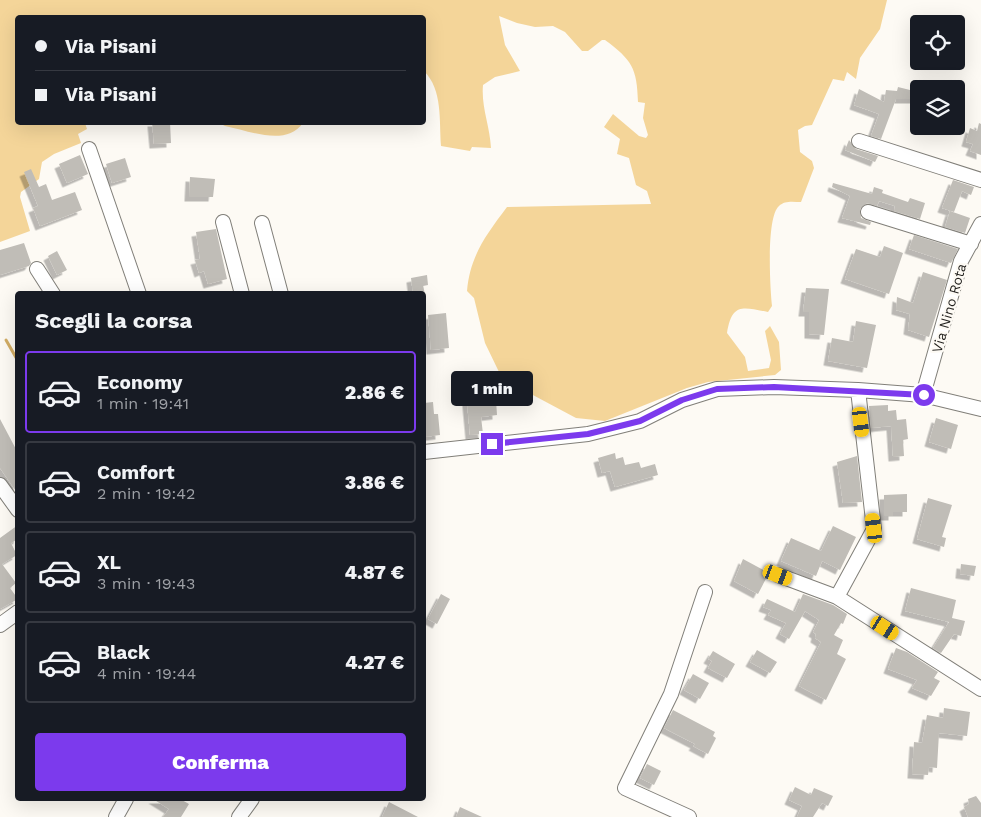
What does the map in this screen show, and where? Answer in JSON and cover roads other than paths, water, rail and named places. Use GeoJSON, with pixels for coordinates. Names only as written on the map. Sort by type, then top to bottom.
{"type":"FeatureCollection","features":[{"type":"Feature","properties":{"kind":"street"},"geometry":{"type":"LineString","coordinates":[[859,141],[981,180]]}},
{"type":"Feature","properties":{"kind":"street"},"geometry":{"type":"LineString","coordinates":[[89,148],[138,291]]}},
{"type":"Feature","properties":{"kind":"street"},"geometry":{"type":"LineString","coordinates":[[868,212],[971,244]]}},
{"type":"Feature","properties":{"kind":"street"},"geometry":{"type":"LineString","coordinates":[[223,222],[241,291]]}},
{"type":"Feature","properties":{"kind":"street"},"geometry":{"type":"LineString","coordinates":[[262,223],[280,291]]}},
{"type":"Feature","properties":{"kind":"street","name":"Via Nino Rota"},"geometry":{"type":"LineString","coordinates":[[924,395],[961,262],[981,224]]}},
{"type":"Feature","properties":{"kind":"street"},"geometry":{"type":"LineString","coordinates":[[38,269],[51,291]]}},
{"type":"Feature","properties":{"kind":"street"},"geometry":{"type":"LineString","coordinates":[[426,452],[588,434],[640,421],[682,400],[717,389],[774,387],[924,395],[981,409]]}},
{"type":"Feature","properties":{"kind":"street"},"geometry":{"type":"LineString","coordinates":[[837,597],[874,528],[858,390]]}},
{"type":"Feature","properties":{"kind":"street"},"geometry":{"type":"LineString","coordinates":[[0,485],[15,506]]}},
{"type":"Feature","properties":{"kind":"street"},"geometry":{"type":"LineString","coordinates":[[778,575],[837,597],[981,689]]}},
{"type":"Feature","properties":{"kind":"street"},"geometry":{"type":"LineString","coordinates":[[689,817],[626,788],[671,694],[705,592]]}},
{"type":"Feature","properties":{"kind":"street"},"geometry":{"type":"LineString","coordinates":[[0,626],[15,614]]}},
{"type":"Feature","properties":{"kind":"street"},"geometry":{"type":"LineString","coordinates":[[116,817],[125,801]]}},
{"type":"Feature","properties":{"kind":"street"},"geometry":{"type":"LineString","coordinates":[[239,817],[251,801]]}},
{"type":"Feature","properties":{"kind":"waterway"},"geometry":{"type":"LineString","coordinates":[[6,340],[15,356]]}}]}
